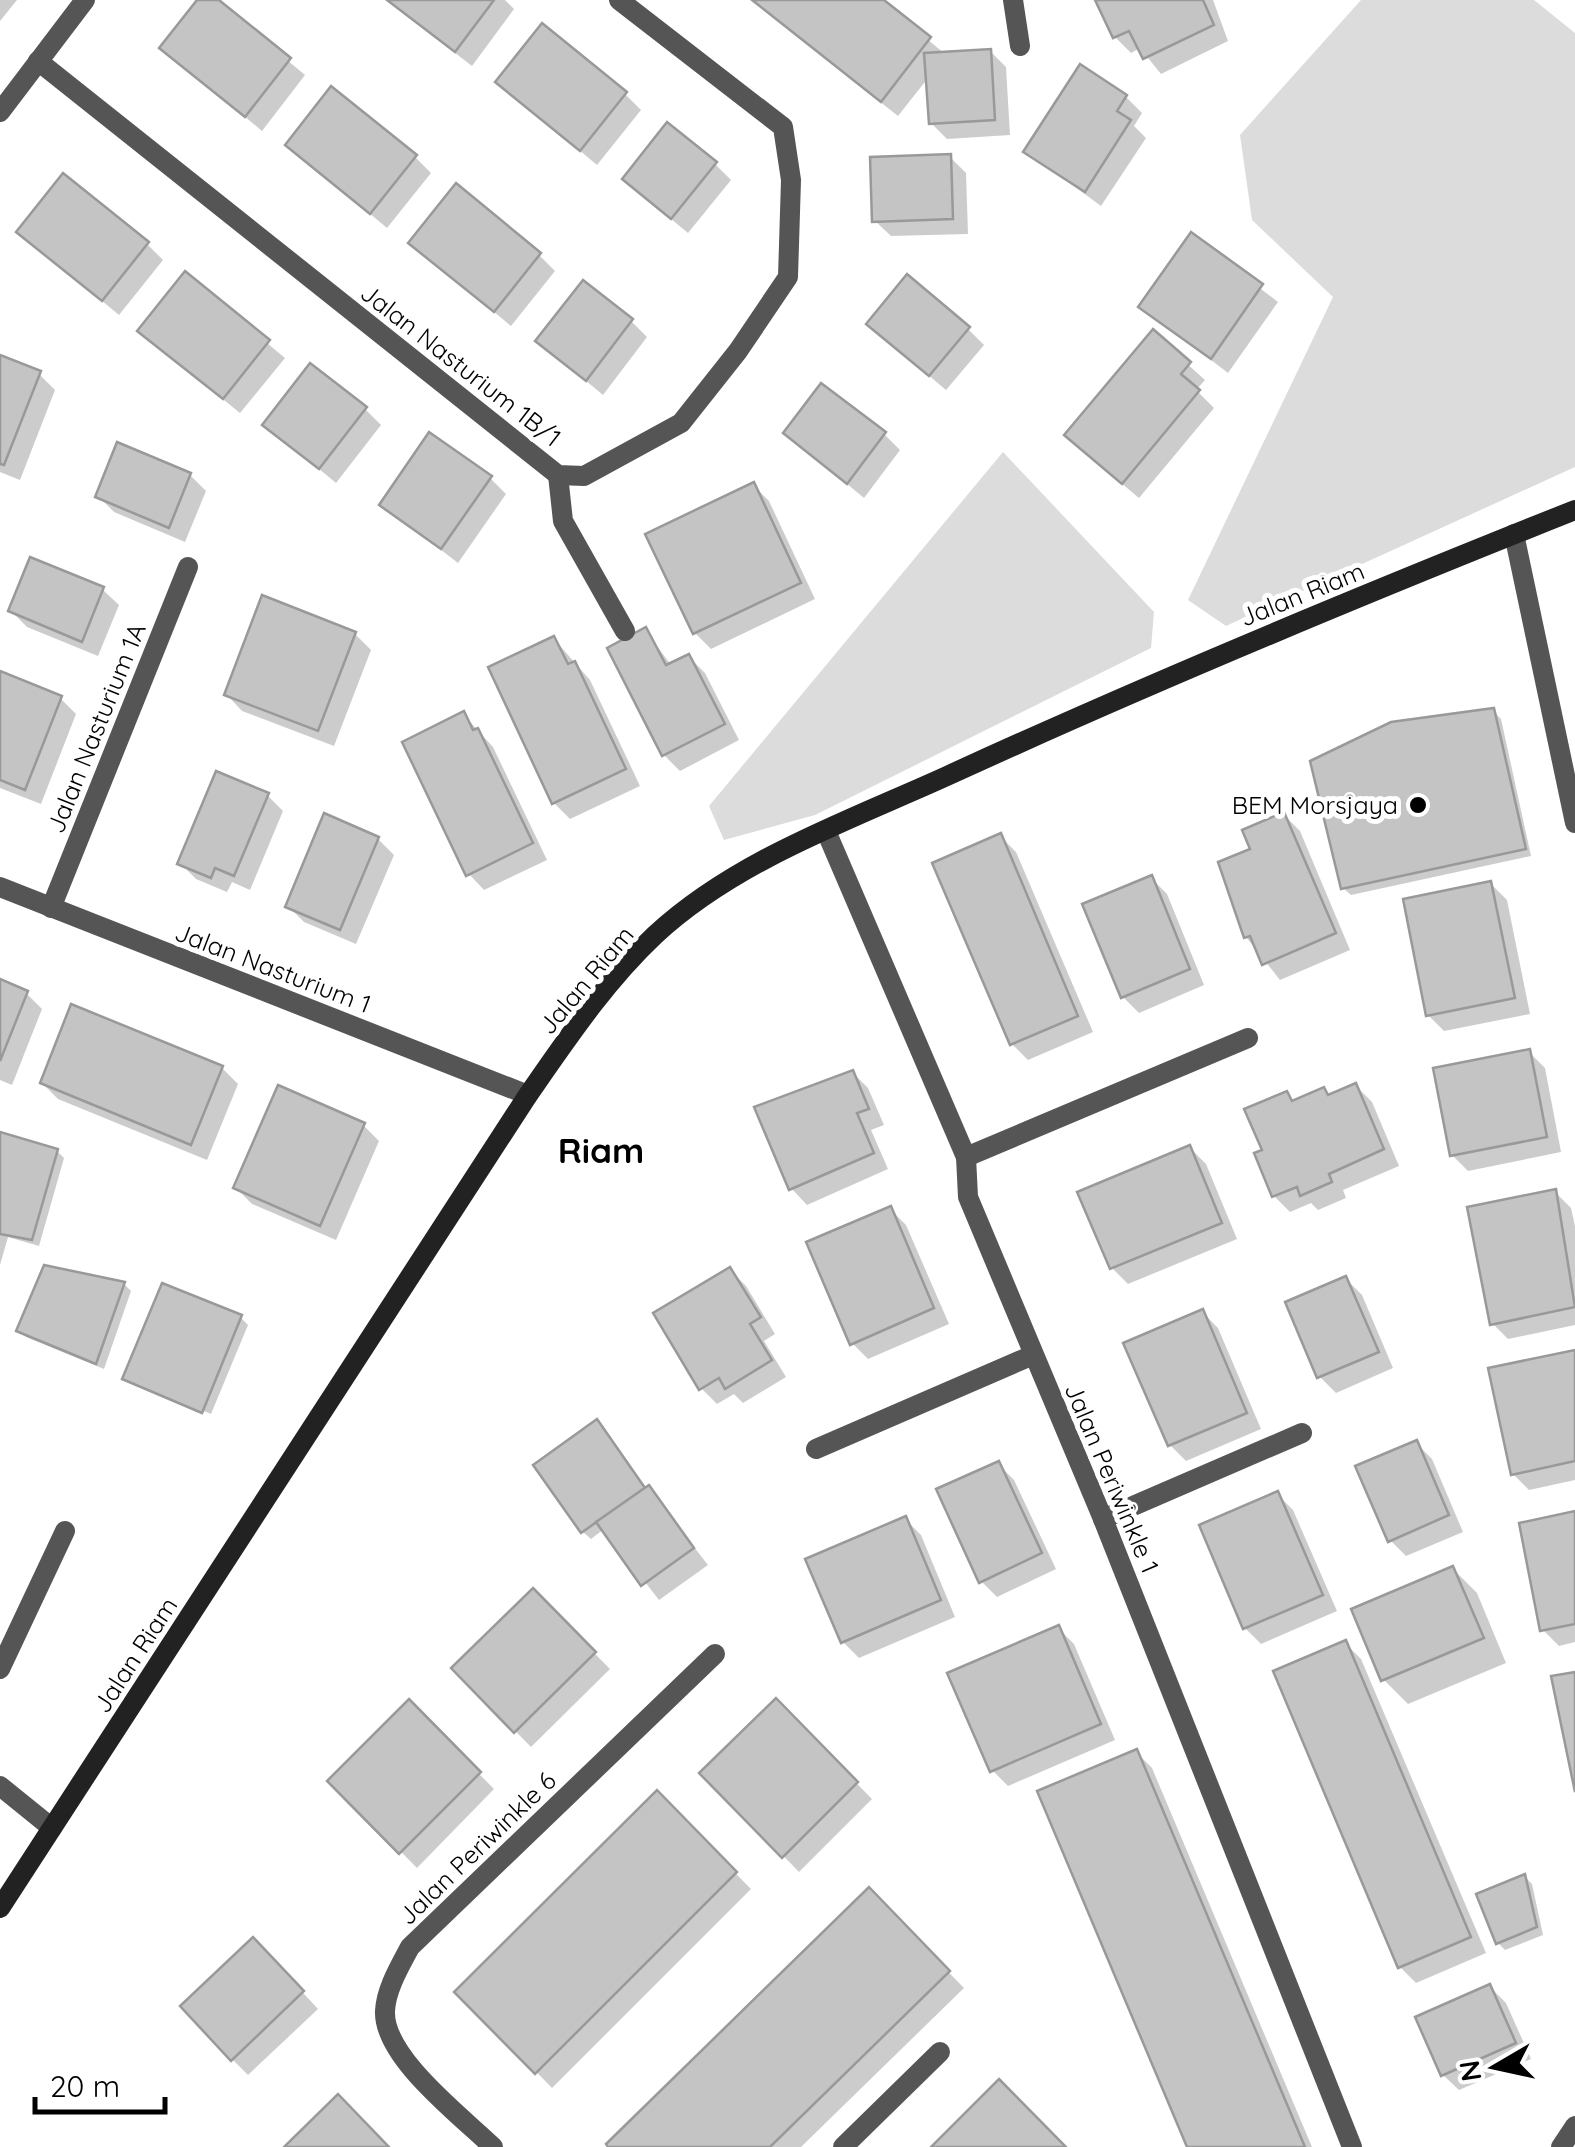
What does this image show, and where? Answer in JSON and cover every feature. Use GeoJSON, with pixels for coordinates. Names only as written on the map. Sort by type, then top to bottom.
{"type":"FeatureCollection","features":[{"type":"Feature","properties":{"kind":"main road","name":"Jalan Riam"},"geometry":{"type":"LineString","coordinates":[[0,1908],[528,1095],[586,1011],[656,934],[730,878],[826,831],[1129,693],[1575,510]]}},
{"type":"Feature","properties":{"kind":"street"},"geometry":{"type":"LineString","coordinates":[[0,112],[85,0]]}},
{"type":"Feature","properties":{"kind":"street","name":"Jalan Nasturium 1B/1"},"geometry":{"type":"LineString","coordinates":[[38,61],[558,474],[584,476],[681,423],[738,352],[788,277],[792,225],[783,127],[620,0]]}},
{"type":"Feature","properties":{"kind":"street"},"geometry":{"type":"LineString","coordinates":[[1013,0],[1020,46]]}},
{"type":"Feature","properties":{"kind":"street"},"geometry":{"type":"LineString","coordinates":[[558,474],[563,521],[624,631]]}},
{"type":"Feature","properties":{"kind":"street"},"geometry":{"type":"LineString","coordinates":[[1514,534],[1575,823]]}},
{"type":"Feature","properties":{"kind":"street","name":"Jalan Nasturium 1A"},"geometry":{"type":"LineString","coordinates":[[51,908],[188,567]]}},
{"type":"Feature","properties":{"kind":"street","name":"Jalan Periwinkle 1"},"geometry":{"type":"LineString","coordinates":[[826,831],[966,1157],[968,1196],[1103,1519],[1352,2147]]}},
{"type":"Feature","properties":{"kind":"street","name":"Jalan Nasturium 1"},"geometry":{"type":"LineString","coordinates":[[0,887],[528,1095]]}},
{"type":"Feature","properties":{"kind":"street"},"geometry":{"type":"LineString","coordinates":[[966,1157],[1248,1038]]}},
{"type":"Feature","properties":{"kind":"street"},"geometry":{"type":"LineString","coordinates":[[816,1450],[1034,1355]]}},
{"type":"Feature","properties":{"kind":"street"},"geometry":{"type":"LineString","coordinates":[[1103,1519],[1302,1433]]}},
{"type":"Feature","properties":{"kind":"street"},"geometry":{"type":"LineString","coordinates":[[0,1668],[64,1530]]}},
{"type":"Feature","properties":{"kind":"street","name":"Jalan Periwinkle 6"},"geometry":{"type":"LineString","coordinates":[[493,2147],[393,2047],[385,2012],[394,1980],[410,1947],[715,1654]]}},
{"type":"Feature","properties":{"kind":"street"},"geometry":{"type":"LineString","coordinates":[[0,1786],[52,1828]]}},
{"type":"Feature","properties":{"kind":"street"},"geometry":{"type":"LineString","coordinates":[[844,2147],[940,2052]]}},
{"type":"Feature","properties":{"kind":"street"},"geometry":{"type":"LineString","coordinates":[[1560,2147],[1575,2126]]}},
{"type":"Feature","properties":{"kind":"shaded area"},"geometry":{"type":"Polygon","coordinates":[[[1361,0],[1534,0],[1575,33],[1575,467],[1226,626],[1188,600],[1333,297],[1252,220],[1240,135],[1361,0]]]}},
{"type":"Feature","properties":{"kind":"shaded area"},"geometry":{"type":"Polygon","coordinates":[[[1003,452],[1154,612],[1151,648],[815,815],[724,840],[709,806],[1003,452]]]}},
{"type":"Feature","properties":{"kind":"building"},"geometry":{"type":"Polygon","coordinates":[[[197,0],[219,0],[291,58],[245,117],[159,48],[197,0]]]}},
{"type":"Feature","properties":{"kind":"building"},"geometry":{"type":"Polygon","coordinates":[[[387,0],[494,0],[455,52],[387,0]]]}},
{"type":"Feature","properties":{"kind":"building"},"geometry":{"type":"Polygon","coordinates":[[[752,0],[884,0],[931,37],[881,102],[752,0]]]}},
{"type":"Feature","properties":{"kind":"building"},"geometry":{"type":"Polygon","coordinates":[[[1095,0],[1203,0],[1214,25],[1143,59],[1129,31],[1113,38],[1095,0]]]}},
{"type":"Feature","properties":{"kind":"building"},"geometry":{"type":"Polygon","coordinates":[[[542,23],[627,92],[580,151],[495,82],[542,23]]]}},
{"type":"Feature","properties":{"kind":"building"},"geometry":{"type":"Polygon","coordinates":[[[991,49],[995,120],[929,124],[924,53],[991,49]]]}},
{"type":"Feature","properties":{"kind":"building"},"geometry":{"type":"Polygon","coordinates":[[[1080,64],[1127,95],[1117,111],[1131,120],[1085,192],[1023,152],[1080,64]]]}},
{"type":"Feature","properties":{"kind":"building"},"geometry":{"type":"Polygon","coordinates":[[[331,86],[417,155],[370,214],[285,145],[331,86]]]}},
{"type":"Feature","properties":{"kind":"building"},"geometry":{"type":"Polygon","coordinates":[[[667,122],[717,162],[671,219],[622,179],[667,122]]]}},
{"type":"Feature","properties":{"kind":"building"},"geometry":{"type":"Polygon","coordinates":[[[951,154],[953,219],[872,222],[870,157],[951,154]]]}},
{"type":"Feature","properties":{"kind":"building"},"geometry":{"type":"Polygon","coordinates":[[[63,173],[149,242],[102,301],[16,232],[63,173]]]}},
{"type":"Feature","properties":{"kind":"building"},"geometry":{"type":"Polygon","coordinates":[[[456,183],[541,253],[494,312],[408,243],[456,183]]]}},
{"type":"Feature","properties":{"kind":"building"},"geometry":{"type":"Polygon","coordinates":[[[1191,232],[1263,284],[1211,359],[1138,307],[1191,232]]]}},
{"type":"Feature","properties":{"kind":"building"},"geometry":{"type":"Polygon","coordinates":[[[185,271],[270,340],[223,399],[137,331],[185,271]]]}},
{"type":"Feature","properties":{"kind":"building"},"geometry":{"type":"Polygon","coordinates":[[[907,274],[970,327],[929,376],[866,324],[907,274]]]}},
{"type":"Feature","properties":{"kind":"building"},"geometry":{"type":"Polygon","coordinates":[[[583,280],[633,319],[586,381],[535,341],[583,280]]]}},
{"type":"Feature","properties":{"kind":"building"},"geometry":{"type":"Polygon","coordinates":[[[1153,329],[1191,362],[1181,374],[1200,390],[1122,484],[1064,435],[1153,329]]]}},
{"type":"Feature","properties":{"kind":"building"},"geometry":{"type":"Polygon","coordinates":[[[0,355],[41,371],[4,465],[0,464],[0,355]]]}},
{"type":"Feature","properties":{"kind":"building"},"geometry":{"type":"Polygon","coordinates":[[[310,363],[367,407],[319,469],[262,425],[310,363]]]}},
{"type":"Feature","properties":{"kind":"building"},"geometry":{"type":"Polygon","coordinates":[[[821,383],[886,432],[847,484],[783,433],[821,383]]]}},
{"type":"Feature","properties":{"kind":"building"},"geometry":{"type":"Polygon","coordinates":[[[429,432],[492,476],[441,549],[379,505],[429,432]]]}},
{"type":"Feature","properties":{"kind":"building"},"geometry":{"type":"Polygon","coordinates":[[[117,442],[191,473],[169,528],[95,497],[117,442]]]}},
{"type":"Feature","properties":{"kind":"building"},"geometry":{"type":"Polygon","coordinates":[[[754,482],[801,583],[693,634],[645,534],[754,482]]]}},
{"type":"Feature","properties":{"kind":"building"},"geometry":{"type":"Polygon","coordinates":[[[30,557],[104,587],[82,642],[8,611],[30,557]]]}},
{"type":"Feature","properties":{"kind":"building"},"geometry":{"type":"Polygon","coordinates":[[[262,595],[356,632],[318,731],[224,695],[262,595]]]}},
{"type":"Feature","properties":{"kind":"building"},"geometry":{"type":"Polygon","coordinates":[[[646,627],[666,665],[689,654],[725,724],[662,756],[607,648],[646,627]]]}},
{"type":"Feature","properties":{"kind":"building"},"geometry":{"type":"Polygon","coordinates":[[[554,636],[568,664],[575,661],[626,769],[552,804],[488,667],[554,636]]]}},
{"type":"Feature","properties":{"kind":"building"},"geometry":{"type":"Polygon","coordinates":[[[0,671],[62,696],[25,790],[0,780],[0,671]]]}},
{"type":"Feature","properties":{"kind":"building","name":"BEM Morsjaya"},"geometry":{"type":"Polygon","coordinates":[[[1494,708],[1526,849],[1341,889],[1310,761],[1391,722],[1494,708]]]}},
{"type":"Feature","properties":{"kind":"building"},"geometry":{"type":"Polygon","coordinates":[[[464,711],[473,730],[478,728],[533,843],[466,876],[402,742],[464,711]]]}},
{"type":"Feature","properties":{"kind":"building"},"geometry":{"type":"Polygon","coordinates":[[[216,771],[269,793],[234,876],[215,868],[211,878],[177,864],[216,771]]]}},
{"type":"Feature","properties":{"kind":"building"},"geometry":{"type":"Polygon","coordinates":[[[1284,812],[1336,933],[1262,965],[1250,936],[1244,938],[1218,862],[1250,849],[1242,830],[1284,812]]]}},
{"type":"Feature","properties":{"kind":"building"},"geometry":{"type":"Polygon","coordinates":[[[324,813],[379,837],[340,930],[285,907],[324,813]]]}},
{"type":"Feature","properties":{"kind":"building"},"geometry":{"type":"Polygon","coordinates":[[[1001,833],[1078,1016],[1010,1045],[932,863],[1001,833]]]}},
{"type":"Feature","properties":{"kind":"building"},"geometry":{"type":"Polygon","coordinates":[[[1152,875],[1190,969],[1121,998],[1082,904],[1152,875]]]}},
{"type":"Feature","properties":{"kind":"building"},"geometry":{"type":"Polygon","coordinates":[[[1491,881],[1515,998],[1426,1016],[1403,899],[1491,881]]]}},
{"type":"Feature","properties":{"kind":"building"},"geometry":{"type":"Polygon","coordinates":[[[0,979],[28,991],[0,1061],[0,979]]]}},
{"type":"Feature","properties":{"kind":"building"},"geometry":{"type":"Polygon","coordinates":[[[71,1004],[223,1066],[191,1145],[40,1083],[71,1004]]]}},
{"type":"Feature","properties":{"kind":"building"},"geometry":{"type":"Polygon","coordinates":[[[1530,1049],[1547,1137],[1450,1156],[1433,1068],[1530,1049]]]}},
{"type":"Feature","properties":{"kind":"building"},"geometry":{"type":"Polygon","coordinates":[[[853,1070],[869,1109],[857,1113],[874,1153],[789,1190],[754,1107],[853,1070]]]}},
{"type":"Feature","properties":{"kind":"building"},"geometry":{"type":"Polygon","coordinates":[[[1356,1083],[1384,1149],[1329,1174],[1332,1182],[1300,1196],[1297,1187],[1272,1197],[1254,1153],[1262,1150],[1244,1109],[1287,1091],[1292,1101],[1324,1087],[1328,1095],[1356,1083]]]}},
{"type":"Feature","properties":{"kind":"building"},"geometry":{"type":"Polygon","coordinates":[[[278,1085],[365,1123],[320,1226],[233,1188],[278,1085]]]}},
{"type":"Feature","properties":{"kind":"building"},"geometry":{"type":"Polygon","coordinates":[[[0,1132],[58,1149],[32,1240],[0,1234],[0,1132]]]}},
{"type":"Feature","properties":{"kind":"building"},"geometry":{"type":"Polygon","coordinates":[[[1190,1145],[1222,1223],[1110,1269],[1077,1192],[1190,1145]]]}},
{"type":"Feature","properties":{"kind":"building"},"geometry":{"type":"Polygon","coordinates":[[[1556,1189],[1575,1307],[1490,1325],[1467,1207],[1556,1189]]]}},
{"type":"Feature","properties":{"kind":"building"},"geometry":{"type":"Polygon","coordinates":[[[891,1206],[934,1308],[850,1345],[806,1242],[891,1206]]]}},
{"type":"Feature","properties":{"kind":"building"},"geometry":{"type":"Polygon","coordinates":[[[44,1265],[125,1282],[96,1364],[16,1331],[44,1265]]]}},
{"type":"Feature","properties":{"kind":"building"},"geometry":{"type":"Polygon","coordinates":[[[730,1267],[761,1317],[750,1324],[772,1360],[725,1389],[719,1378],[699,1390],[653,1313],[730,1267]]]}},
{"type":"Feature","properties":{"kind":"building"},"geometry":{"type":"Polygon","coordinates":[[[1346,1276],[1379,1352],[1317,1378],[1285,1302],[1346,1276]]]}},
{"type":"Feature","properties":{"kind":"building"},"geometry":{"type":"Polygon","coordinates":[[[162,1283],[242,1315],[202,1413],[122,1379],[162,1283]]]}},
{"type":"Feature","properties":{"kind":"building"},"geometry":{"type":"Polygon","coordinates":[[[1203,1309],[1247,1413],[1168,1446],[1123,1343],[1203,1309]]]}},
{"type":"Feature","properties":{"kind":"building"},"geometry":{"type":"Polygon","coordinates":[[[1575,1350],[1575,1461],[1511,1475],[1488,1368],[1575,1350]]]}},
{"type":"Feature","properties":{"kind":"building"},"geometry":{"type":"Polygon","coordinates":[[[597,1419],[645,1488],[581,1533],[533,1465],[597,1419]]]}},
{"type":"Feature","properties":{"kind":"building"},"geometry":{"type":"Polygon","coordinates":[[[1417,1440],[1449,1515],[1388,1542],[1355,1466],[1417,1440]]]}},
{"type":"Feature","properties":{"kind":"building"},"geometry":{"type":"Polygon","coordinates":[[[999,1461],[1042,1553],[979,1583],[936,1489],[999,1461]]]}},
{"type":"Feature","properties":{"kind":"building"},"geometry":{"type":"Polygon","coordinates":[[[649,1485],[694,1548],[641,1586],[596,1522],[649,1485]]]}},
{"type":"Feature","properties":{"kind":"building"},"geometry":{"type":"Polygon","coordinates":[[[1278,1491],[1323,1595],[1243,1629],[1199,1525],[1278,1491]]]}},
{"type":"Feature","properties":{"kind":"building"},"geometry":{"type":"Polygon","coordinates":[[[1575,1511],[1575,1624],[1540,1631],[1519,1523],[1575,1511]]]}},
{"type":"Feature","properties":{"kind":"building"},"geometry":{"type":"Polygon","coordinates":[[[906,1516],[941,1600],[841,1643],[805,1559],[906,1516]]]}},
{"type":"Feature","properties":{"kind":"building"},"geometry":{"type":"Polygon","coordinates":[[[1453,1566],[1484,1638],[1381,1681],[1351,1609],[1453,1566]]]}},
{"type":"Feature","properties":{"kind":"building"},"geometry":{"type":"Polygon","coordinates":[[[533,1588],[596,1652],[514,1733],[451,1668],[533,1588]]]}},
{"type":"Feature","properties":{"kind":"building"},"geometry":{"type":"Polygon","coordinates":[[[1059,1625],[1101,1724],[990,1772],[947,1673],[1059,1625]]]}},
{"type":"Feature","properties":{"kind":"building"},"geometry":{"type":"Polygon","coordinates":[[[1346,1640],[1471,1937],[1398,1968],[1273,1671],[1346,1640]]]}},
{"type":"Feature","properties":{"kind":"building"},"geometry":{"type":"Polygon","coordinates":[[[1575,1672],[1575,1792],[1551,1676],[1575,1672]]]}},
{"type":"Feature","properties":{"kind":"building"},"geometry":{"type":"Polygon","coordinates":[[[776,1698],[858,1782],[782,1858],[699,1773],[776,1698]]]}},
{"type":"Feature","properties":{"kind":"building"},"geometry":{"type":"Polygon","coordinates":[[[409,1699],[481,1772],[399,1854],[327,1781],[409,1699]]]}},
{"type":"Feature","properties":{"kind":"building"},"geometry":{"type":"Polygon","coordinates":[[[1137,1749],[1305,2147],[1187,2147],[1037,1791],[1137,1749]]]}},
{"type":"Feature","properties":{"kind":"building"},"geometry":{"type":"Polygon","coordinates":[[[657,1790],[737,1872],[535,2074],[454,1992],[657,1790]]]}},
{"type":"Feature","properties":{"kind":"building"},"geometry":{"type":"Polygon","coordinates":[[[1525,1874],[1537,1927],[1496,1944],[1476,1894],[1525,1874]]]}},
{"type":"Feature","properties":{"kind":"building"},"geometry":{"type":"Polygon","coordinates":[[[869,1887],[950,1971],[770,2147],[608,2147],[606,2144],[869,1887]]]}},
{"type":"Feature","properties":{"kind":"building"},"geometry":{"type":"Polygon","coordinates":[[[253,1937],[304,1991],[231,2061],[180,2006],[253,1937]]]}},
{"type":"Feature","properties":{"kind":"building"},"geometry":{"type":"Polygon","coordinates":[[[1490,1984],[1516,2043],[1441,2076],[1415,2017],[1490,1984]]]}},
{"type":"Feature","properties":{"kind":"building"},"geometry":{"type":"Polygon","coordinates":[[[999,2079],[1066,2147],[931,2147],[999,2079]]]}},
{"type":"Feature","properties":{"kind":"building"},"geometry":{"type":"Polygon","coordinates":[[[338,2094],[389,2147],[284,2147],[338,2094]]]}},
{"type":"Feature","properties":{"kind":"place","name":"BEM Morsjaya"},"geometry":{"type":"Point","coordinates":[1418,805]}},
{"type":"Feature","properties":{"kind":"district","name":"Riam"},"geometry":{"type":"Point","coordinates":[601,1151]}}]}
